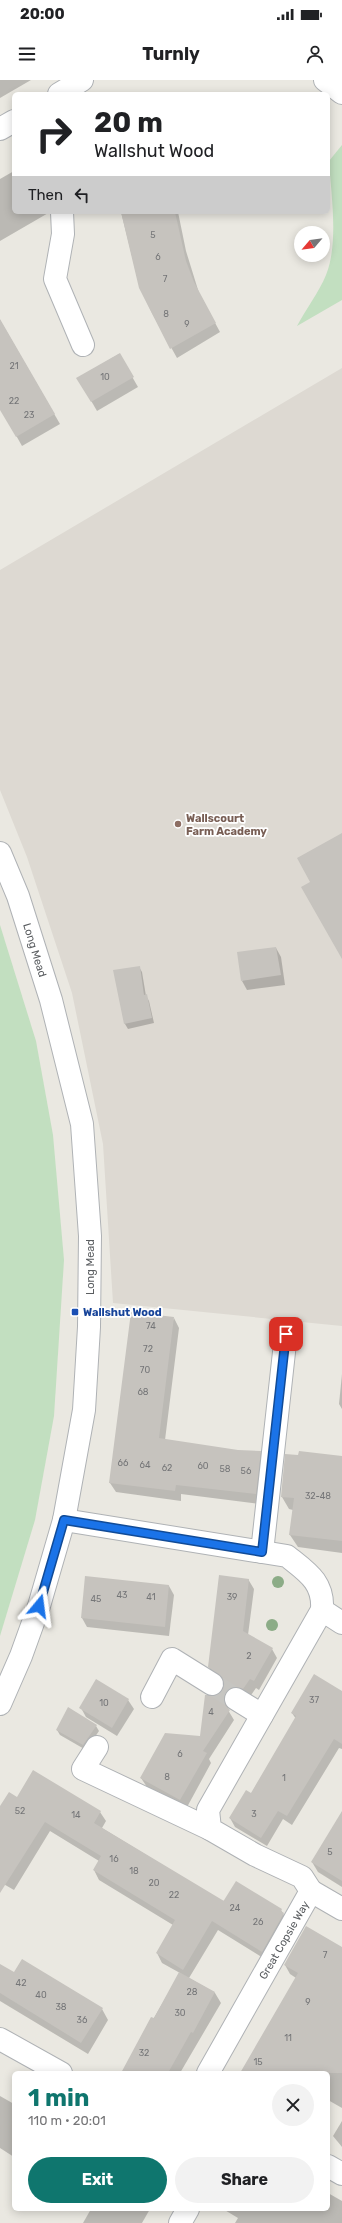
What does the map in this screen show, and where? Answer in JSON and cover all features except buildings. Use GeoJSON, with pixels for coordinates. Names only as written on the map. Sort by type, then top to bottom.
{"type":"FeatureCollection","features":[{"type":"Feature","properties":{"kind":"street"},"geometry":{"type":"LineString","coordinates":[[62,92],[82,80]]}},
{"type":"Feature","properties":{"kind":"street"},"geometry":{"type":"LineString","coordinates":[[325,80],[342,93]]}},
{"type":"Feature","properties":{"kind":"street"},"geometry":{"type":"LineString","coordinates":[[0,129],[12,122]]}},
{"type":"Feature","properties":{"kind":"street"},"geometry":{"type":"LineString","coordinates":[[62,214],[63,234],[56,279],[83,345]]}},
{"type":"Feature","properties":{"kind":"street","name":"Long Mead"},"geometry":{"type":"LineString","coordinates":[[0,853],[18,896],[51,1000],[82,1124],[90,1236],[89,1327],[84,1410],[64,1520],[39,1606],[21,1656],[0,1704]]}},
{"type":"Feature","properties":{"kind":"street"},"geometry":{"type":"LineString","coordinates":[[262,1552],[286,1334]]}},
{"type":"Feature","properties":{"kind":"street"},"geometry":{"type":"LineString","coordinates":[[64,1520],[287,1556],[312,1576],[323,1596],[322,1610],[208,1810],[210,1829]]}},
{"type":"Feature","properties":{"kind":"street"},"geometry":{"type":"LineString","coordinates":[[322,1610],[342,1623]]}},
{"type":"Feature","properties":{"kind":"street"},"geometry":{"type":"LineString","coordinates":[[152,1697],[172,1658],[212,1684]]}},
{"type":"Feature","properties":{"kind":"street"},"geometry":{"type":"LineString","coordinates":[[236,1699],[262,1715]]}},
{"type":"Feature","properties":{"kind":"street","name":"Great Copsie Way"},"geometry":{"type":"LineString","coordinates":[[97,1747],[83,1769],[210,1829],[255,1855],[302,1877],[311,1891],[209,2071]]}},
{"type":"Feature","properties":{"kind":"street"},"geometry":{"type":"LineString","coordinates":[[311,1891],[342,1909]]}},
{"type":"Feature","properties":{"kind":"street"},"geometry":{"type":"LineString","coordinates":[[0,2039],[57,2071]]}},
{"type":"Feature","properties":{"kind":"street"},"geometry":{"type":"LineString","coordinates":[[330,2167],[342,2174]]}},
{"type":"Feature","properties":{"kind":"street"},"geometry":{"type":"LineString","coordinates":[[180,2223],[187,2211]]}},
{"type":"Feature","properties":{"kind":"shaded area","name":"Wallscourt Farm Academy"},"geometry":{"type":"Polygon","coordinates":[[[342,368],[342,1326],[113,1303],[103,1144],[72,993],[27,857],[0,790],[0,570],[342,368]]]}},
{"type":"Feature","properties":{"kind":"green space"},"geometry":{"type":"Polygon","coordinates":[[[342,145],[342,300],[297,326],[323,281],[330,262],[333,218],[330,160],[342,145]]]}},
{"type":"Feature","properties":{"kind":"green space"},"geometry":{"type":"Polygon","coordinates":[[[0,925],[36,1041],[53,1135],[64,1260],[54,1416],[35,1520],[0,1636],[0,925]]]}},
{"type":"Feature","properties":{"kind":"tunnel"},"geometry":{"type":"LineString","coordinates":[[212,1684],[236,1699]]}},
{"type":"Feature","properties":{"kind":"place","name":"Wallscourt Farm Academy"},"geometry":{"type":"Point","coordinates":[178,824]}},
{"type":"Feature","properties":{"kind":"place","name":"Wallshut Wood"},"geometry":{"type":"Point","coordinates":[75,1312]}},
{"type":"Feature","properties":{"kind":"route"},"geometry":{"type":"LineString","coordinates":[[39,1606],[64,1520],[262,1552],[286,1334]]}}]}
